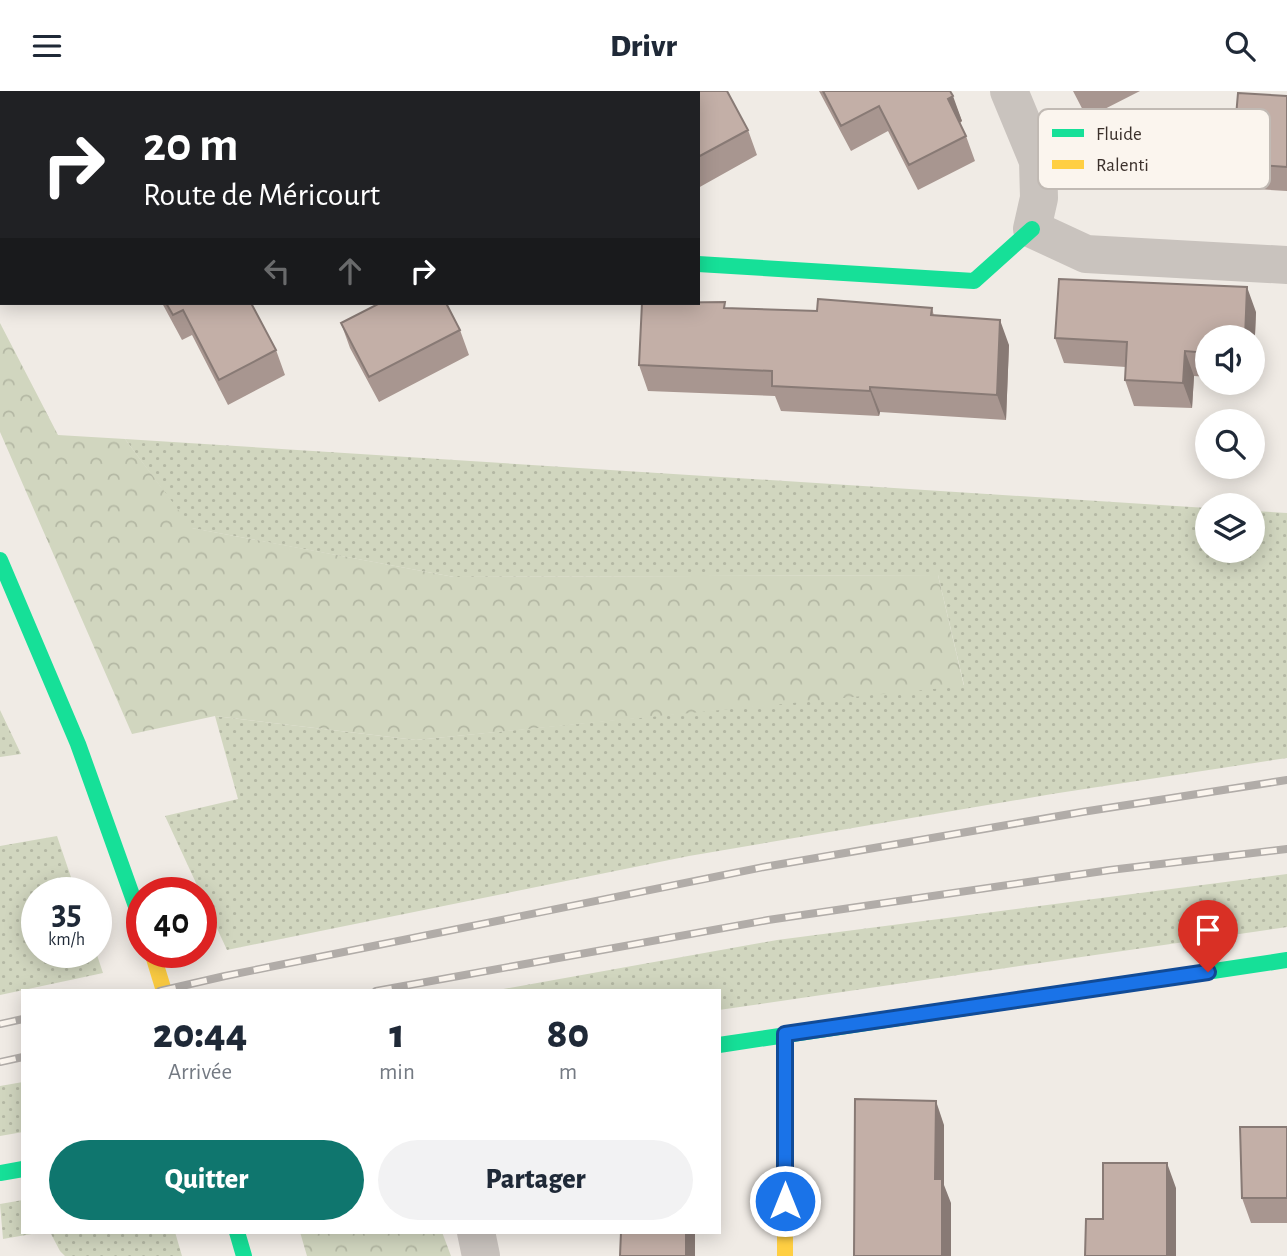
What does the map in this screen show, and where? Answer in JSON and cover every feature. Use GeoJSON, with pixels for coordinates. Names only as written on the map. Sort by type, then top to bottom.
{"type":"FeatureCollection","features":[{"type":"Feature","properties":{"kind":"street"},"geometry":{"type":"LineString","coordinates":[[1009,91],[1038,161]]}},
{"type":"Feature","properties":{"kind":"street"},"geometry":{"type":"LineString","coordinates":[[700,264],[974,281],[1032,229],[1040,198],[1040,189]]}},
{"type":"Feature","properties":{"kind":"street"},"geometry":{"type":"LineString","coordinates":[[1032,229],[1086,254],[1287,265]]}},
{"type":"Feature","properties":{"kind":"street"},"geometry":{"type":"LineString","coordinates":[[0,560],[78,744],[126,878]]}},
{"type":"Feature","properties":{"kind":"street"},"geometry":{"type":"LineString","coordinates":[[721,1045],[1287,960]]}},
{"type":"Feature","properties":{"kind":"street"},"geometry":{"type":"LineString","coordinates":[[157,968],[163,989]]}},
{"type":"Feature","properties":{"kind":"street"},"geometry":{"type":"LineString","coordinates":[[785,1034],[785,1256]]}},
{"type":"Feature","properties":{"kind":"street"},"geometry":{"type":"LineString","coordinates":[[0,1173],[21,1169]]}},
{"type":"Feature","properties":{"kind":"street"},"geometry":{"type":"LineString","coordinates":[[238,1234],[244,1256]]}},
{"type":"Feature","properties":{"kind":"street"},"geometry":{"type":"LineString","coordinates":[[476,1234],[481,1256]]}},
{"type":"Feature","properties":{"kind":"green space"},"geometry":{"type":"Polygon","coordinates":[[[0,323],[58,435],[125,439],[192,528],[454,577],[938,575],[964,686],[416,740],[215,716],[132,734],[0,432],[0,323]]]}},
{"type":"Feature","properties":{"kind":"green space"},"geometry":{"type":"Polygon","coordinates":[[[125,439],[1195,507],[1195,563],[1265,563],[1265,512],[1287,513],[1287,758],[1052,794],[689,856],[227,950],[217,928],[217,877],[193,877],[165,816],[238,799],[215,716],[416,740],[964,685],[938,575],[454,577],[191,528],[125,439]]]}},
{"type":"Feature","properties":{"kind":"green space"},"geometry":{"type":"Polygon","coordinates":[[[0,710],[21,754],[0,757],[0,710]]]}},
{"type":"Feature","properties":{"kind":"green space"},"geometry":{"type":"Polygon","coordinates":[[[57,836],[71,877],[21,877],[21,968],[101,968],[103,973],[0,995],[0,846],[57,836]]]}},
{"type":"Feature","properties":{"kind":"green space"},"geometry":{"type":"Polygon","coordinates":[[[1287,874],[1287,927],[721,1010],[721,989],[504,989],[777,940],[1287,874]]]}},
{"type":"Feature","properties":{"kind":"green space"},"geometry":{"type":"Polygon","coordinates":[[[21,1082],[21,1132],[0,1136],[0,1086],[21,1082]]]}},
{"type":"Feature","properties":{"kind":"green space"},"geometry":{"type":"Polygon","coordinates":[[[21,1200],[21,1234],[32,1234],[3,1239],[0,1204],[21,1200]]]}},
{"type":"Feature","properties":{"kind":"green space"},"geometry":{"type":"Polygon","coordinates":[[[51,1234],[176,1234],[182,1256],[65,1256],[51,1234]]]}},
{"type":"Feature","properties":{"kind":"green space"},"geometry":{"type":"Polygon","coordinates":[[[301,1234],[443,1234],[451,1256],[307,1256],[301,1234]]]}},
{"type":"Feature","properties":{"kind":"building"},"geometry":{"type":"Polygon","coordinates":[[[700,91],[727,91],[748,130],[700,156],[700,91]]]}},
{"type":"Feature","properties":{"kind":"building"},"geometry":{"type":"Polygon","coordinates":[[[823,91],[950,91],[953,96],[948,99],[966,136],[909,165],[879,106],[841,126],[823,91]]]}},
{"type":"Feature","properties":{"kind":"building"},"geometry":{"type":"Polygon","coordinates":[[[1238,93],[1287,96],[1287,167],[1270,166],[1270,109],[1237,109],[1238,93]]]}},
{"type":"Feature","properties":{"kind":"building"},"geometry":{"type":"Polygon","coordinates":[[[1059,279],[1247,287],[1246,325],[1195,325],[1195,352],[1185,351],[1183,383],[1125,380],[1127,342],[1055,338],[1059,279]]]}},
{"type":"Feature","properties":{"kind":"building"},"geometry":{"type":"Polygon","coordinates":[[[818,299],[932,308],[931,315],[1000,320],[997,395],[870,387],[870,391],[772,386],[772,371],[639,365],[642,305],[725,302],[724,308],[817,311],[818,299]]]}},
{"type":"Feature","properties":{"kind":"building"},"geometry":{"type":"Polygon","coordinates":[[[167,305],[252,305],[276,350],[219,380],[183,310],[173,315],[167,305]]]}},
{"type":"Feature","properties":{"kind":"building"},"geometry":{"type":"Polygon","coordinates":[[[376,305],[447,305],[460,330],[369,377],[341,323],[376,305]]]}},
{"type":"Feature","properties":{"kind":"building"},"geometry":{"type":"Polygon","coordinates":[[[855,1099],[936,1101],[935,1179],[942,1179],[942,1256],[854,1256],[855,1099]]]}},
{"type":"Feature","properties":{"kind":"building"},"geometry":{"type":"Polygon","coordinates":[[[1240,1127],[1287,1127],[1287,1198],[1242,1198],[1240,1127]]]}},
{"type":"Feature","properties":{"kind":"building"},"geometry":{"type":"Polygon","coordinates":[[[1103,1163],[1167,1163],[1167,1256],[1085,1256],[1086,1219],[1103,1219],[1103,1163]]]}},
{"type":"Feature","properties":{"kind":"building"},"geometry":{"type":"Polygon","coordinates":[[[621,1234],[686,1234],[686,1256],[620,1256],[621,1234]]]}},
{"type":"Feature","properties":{"kind":"railway"},"geometry":{"type":"LineString","coordinates":[[169,989],[764,867],[1287,780]]}},
{"type":"Feature","properties":{"kind":"railway"},"geometry":{"type":"LineString","coordinates":[[387,989],[768,920],[1110,870],[1287,849]]}},
{"type":"Feature","properties":{"kind":"railway"},"geometry":{"type":"LineString","coordinates":[[0,1024],[21,1019]]}},
{"type":"Feature","properties":{"kind":"railway"},"geometry":{"type":"LineString","coordinates":[[0,1062],[21,1057]]}},
{"type":"Feature","properties":{"kind":"traffic: fast"},"geometry":{"type":"LineString","coordinates":[[700,264],[974,281],[1032,229]]}},
{"type":"Feature","properties":{"kind":"traffic: fast"},"geometry":{"type":"LineString","coordinates":[[0,560],[78,744],[126,878]]}},
{"type":"Feature","properties":{"kind":"traffic: fast"},"geometry":{"type":"LineString","coordinates":[[721,1045],[1287,960]]}},
{"type":"Feature","properties":{"kind":"traffic: fast"},"geometry":{"type":"LineString","coordinates":[[0,1173],[21,1169]]}},
{"type":"Feature","properties":{"kind":"traffic: fast"},"geometry":{"type":"LineString","coordinates":[[238,1234],[244,1256]]}},
{"type":"Feature","properties":{"kind":"traffic: slow"},"geometry":{"type":"LineString","coordinates":[[157,968],[163,989]]}},
{"type":"Feature","properties":{"kind":"traffic: slow"},"geometry":{"type":"LineString","coordinates":[[785,1034],[785,1256]]}},
{"type":"Feature","properties":{"kind":"route"},"geometry":{"type":"LineString","coordinates":[[785,1201],[785,1034],[1208,972]]}}]}
